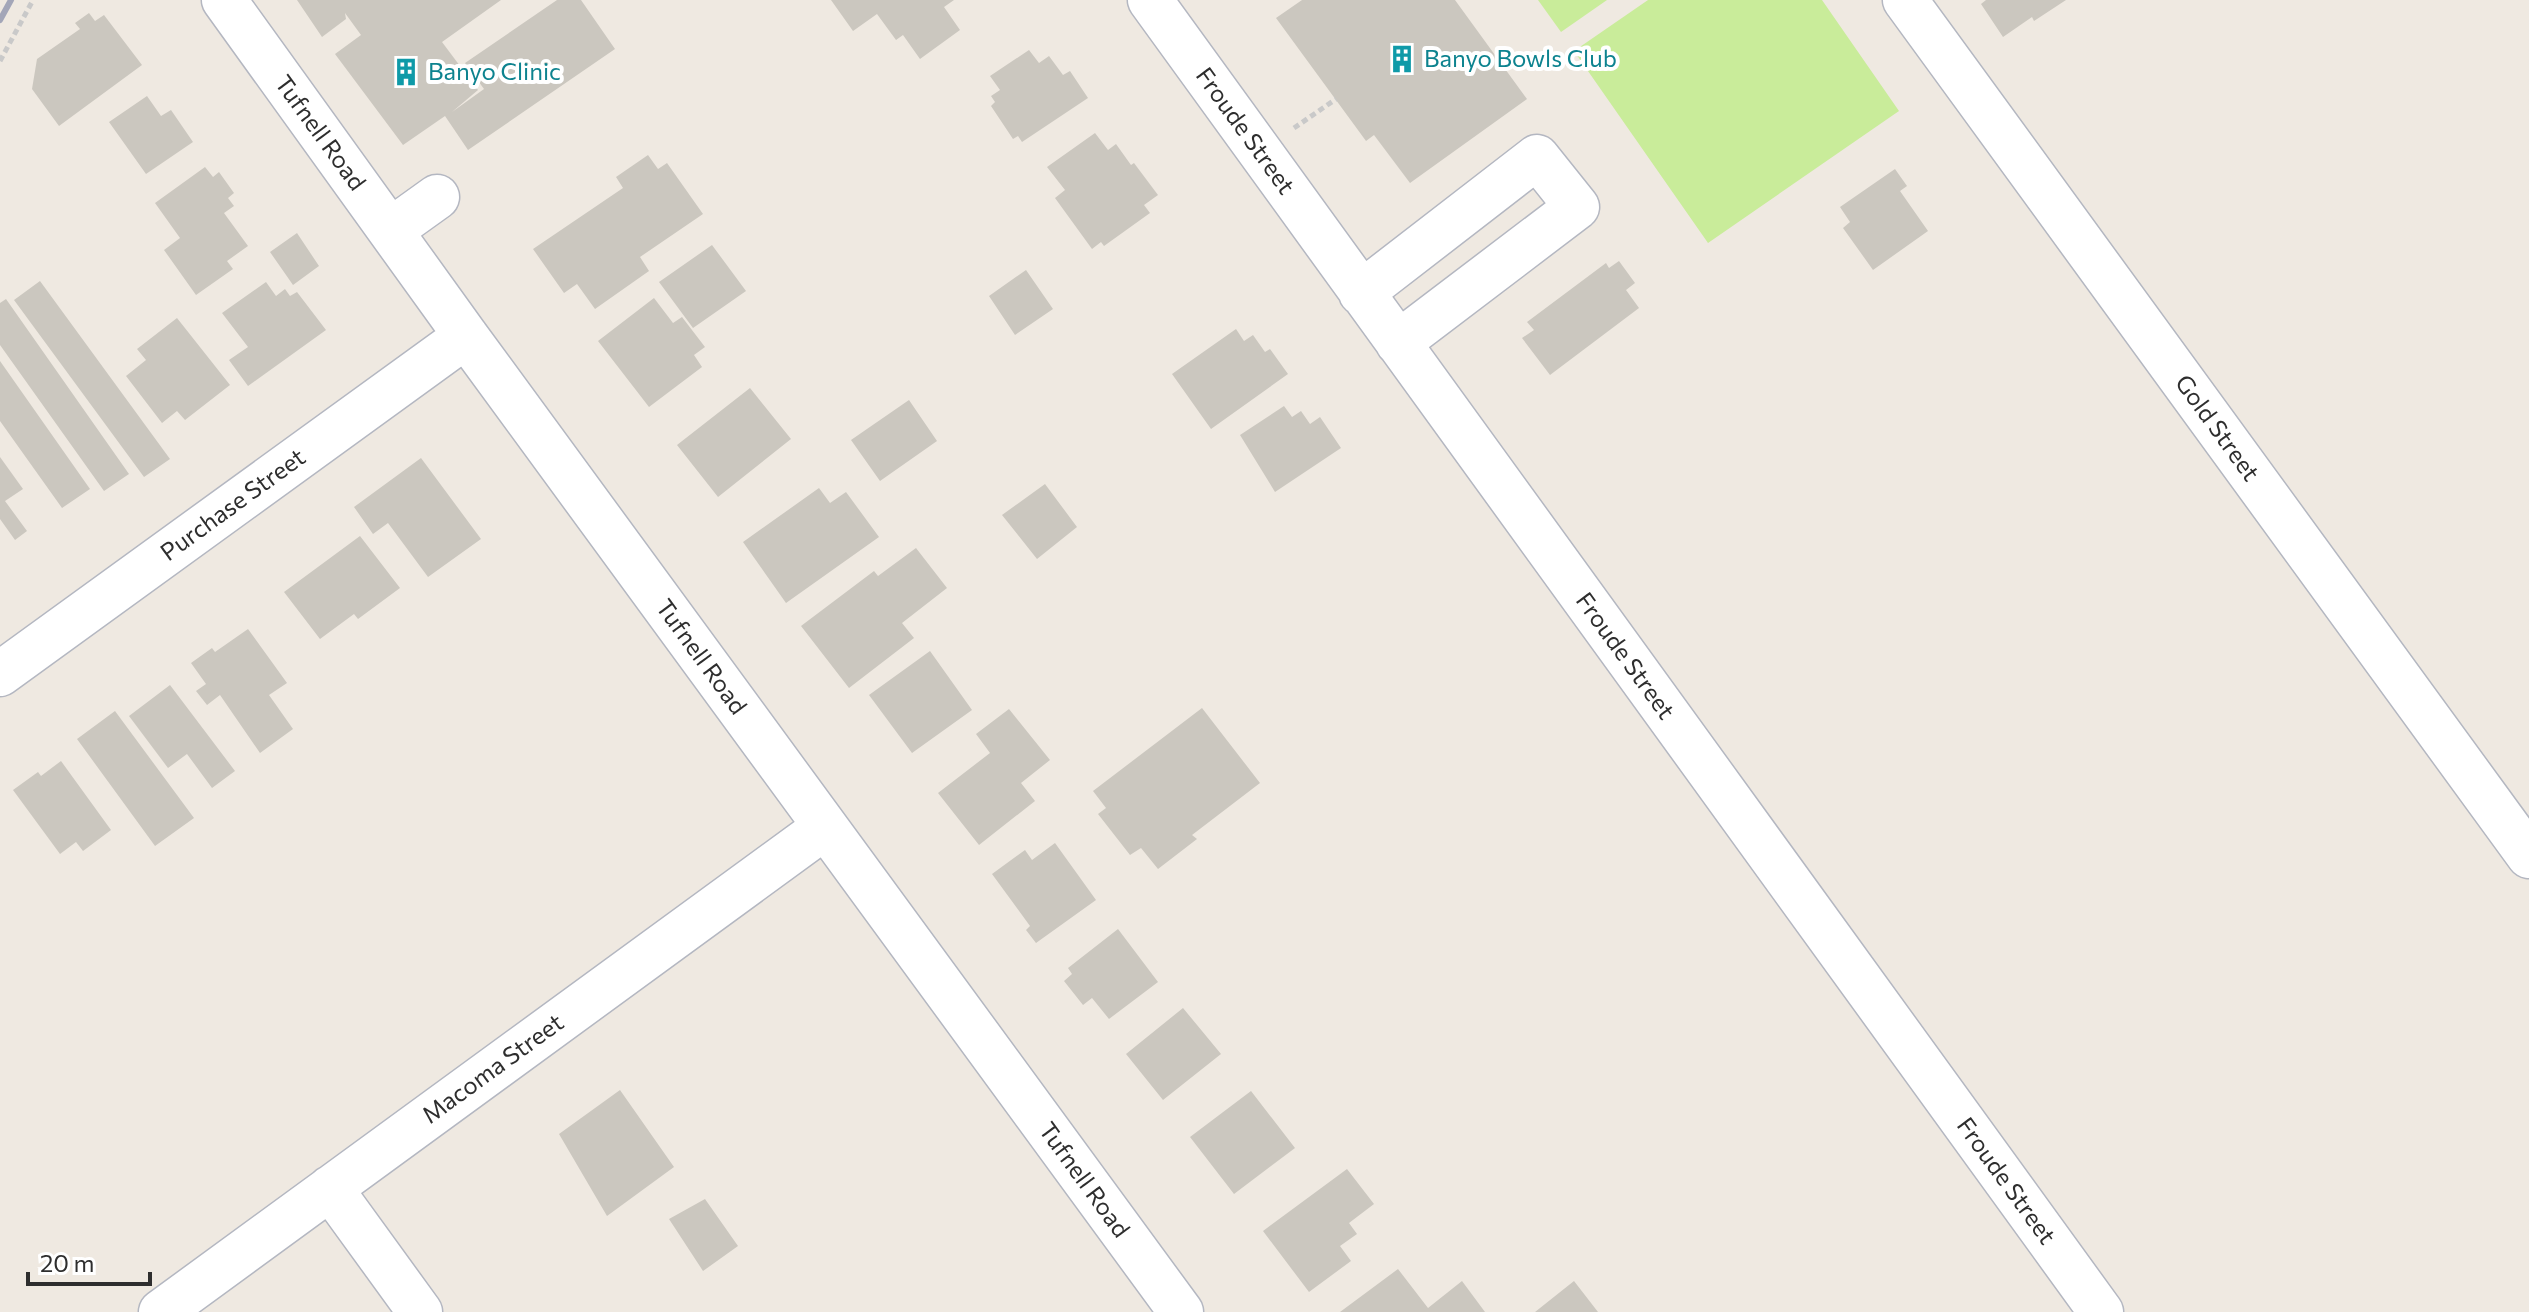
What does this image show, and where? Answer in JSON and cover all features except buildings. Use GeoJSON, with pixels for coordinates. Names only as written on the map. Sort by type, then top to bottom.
{"type":"FeatureCollection","features":[{"type":"Feature","properties":{"kind":"street","name":"Tufnell Road"},"geometry":{"type":"LineString","coordinates":[[224,0],[466,336],[1181,1312]]}},
{"type":"Feature","properties":{"kind":"street","name":"Froude Street"},"geometry":{"type":"LineString","coordinates":[[1150,0],[2101,1312]]}},
{"type":"Feature","properties":{"kind":"street","name":"Gold Street"},"geometry":{"type":"LineString","coordinates":[[1905,0],[2529,856]]}},
{"type":"Feature","properties":{"kind":"street"},"geometry":{"type":"LineString","coordinates":[[1361,293],[1537,157],[1577,207],[1398,343]]}},
{"type":"Feature","properties":{"kind":"street"},"geometry":{"type":"LineString","coordinates":[[391,230],[437,197]]}},
{"type":"Feature","properties":{"kind":"street","name":"Purchase Street"},"geometry":{"type":"LineString","coordinates":[[0,674],[466,336]]}},
{"type":"Feature","properties":{"kind":"street","name":"Macoma Street"},"geometry":{"type":"LineString","coordinates":[[161,1312],[825,827]]}},
{"type":"Feature","properties":{"kind":"street"},"geometry":{"type":"LineString","coordinates":[[330,1188],[420,1312]]}},
{"type":"Feature","properties":{"kind":"path"},"geometry":{"type":"LineString","coordinates":[[0,61],[33,0]]}},
{"type":"Feature","properties":{"kind":"path"},"geometry":{"type":"LineString","coordinates":[[1260,151],[1336,99]]}},
{"type":"Feature","properties":{"kind":"green space"},"geometry":{"type":"Polygon","coordinates":[[[1538,0],[1607,0],[1561,32],[1538,0]]]}},
{"type":"Feature","properties":{"kind":"green space"},"geometry":{"type":"Polygon","coordinates":[[[1648,0],[1822,0],[1899,111],[1708,243],[1574,51],[1648,0]]]}},
{"type":"Feature","properties":{"kind":"railway"},"geometry":{"type":"LineString","coordinates":[[0,20],[11,0]]}},
{"type":"Feature","properties":{"kind":"place","name":"Banyo Bowls Club"},"geometry":{"type":"Point","coordinates":[1402,59]}},
{"type":"Feature","properties":{"kind":"place","name":"Banyo Clinic"},"geometry":{"type":"Point","coordinates":[406,72]}}]}
